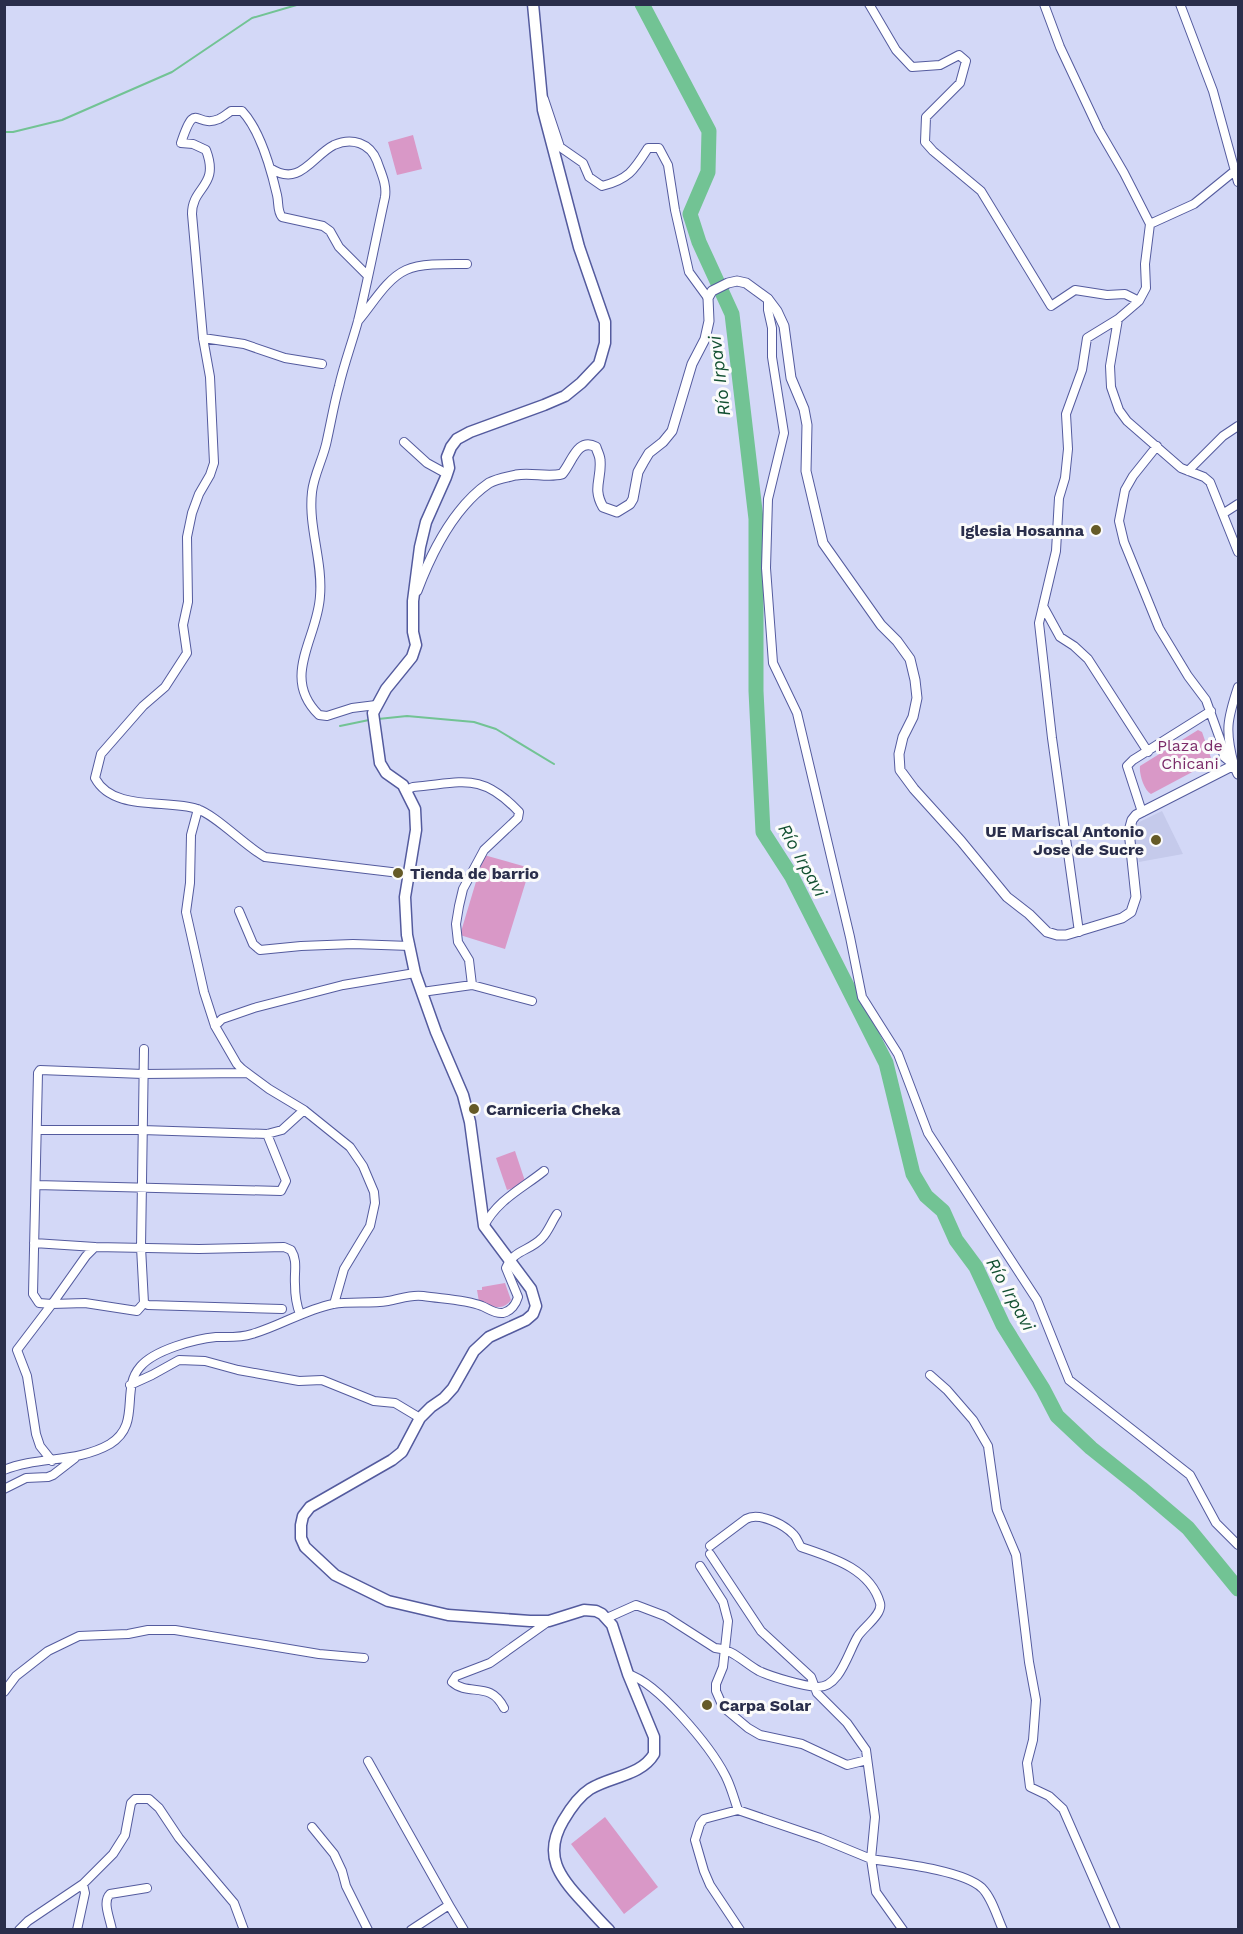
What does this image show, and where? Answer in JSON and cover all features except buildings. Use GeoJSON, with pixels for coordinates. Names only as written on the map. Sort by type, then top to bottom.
{"type":"FeatureCollection","features":[{"type":"Feature","properties":{"kind":"main road"},"geometry":{"type":"LineString","coordinates":[[533,4],[543,110],[579,247],[605,322],[605,343],[599,364],[590,375],[565,396],[470,432],[457,439],[451,447],[447,457],[447,474],[426,522],[420,547],[413,601],[416,645],[412,657],[386,689],[374,709],[374,726],[380,763],[386,773],[403,785],[415,809],[416,830],[408,874],[405,918],[415,973],[436,1032],[463,1095],[470,1122],[484,1226],[531,1289],[536,1306],[534,1314],[526,1320],[489,1337],[474,1351],[448,1393],[420,1418],[402,1452],[392,1460],[310,1506],[303,1516],[301,1538],[305,1547],[335,1575],[388,1601],[404,1606],[448,1615],[530,1621],[549,1621],[584,1610],[596,1611],[607,1618],[612,1625],[628,1674],[654,1737],[654,1754],[645,1767],[591,1789],[581,1796],[569,1810],[560,1826],[555,1838],[554,1853],[560,1875],[609,1929]]}},
{"type":"Feature","properties":{"kind":"street"},"geometry":{"type":"LineString","coordinates":[[869,4],[896,50],[912,67],[940,65],[959,55],[966,61],[960,83],[926,117],[925,142],[981,191],[1051,306],[1075,290],[1107,295],[1125,294],[1139,301]]}},
{"type":"Feature","properties":{"kind":"street"},"geometry":{"type":"LineString","coordinates":[[1044,4],[1060,47],[1099,130],[1150,224],[1145,264],[1146,288],[1139,301],[1118,320],[1087,338],[1082,370],[1066,414],[1068,449],[1065,478],[1059,498],[1056,551],[1039,622],[1052,738],[1079,932]]}},
{"type":"Feature","properties":{"kind":"street"},"geometry":{"type":"LineString","coordinates":[[1180,4],[1207,73],[1239,182]]}},
{"type":"Feature","properties":{"kind":"street"},"geometry":{"type":"LineString","coordinates":[[413,601],[436,550],[454,520],[469,498],[489,483],[519,475],[555,476],[562,474],[577,450],[590,443],[596,447],[600,461],[597,495],[603,507],[617,512],[630,504],[636,490],[638,471],[649,453],[669,435],[674,425],[692,364],[707,330],[710,294],[689,272],[668,165],[659,148],[648,148],[632,173],[618,182],[602,186],[590,177],[583,163],[560,147],[541,92]]}},
{"type":"Feature","properties":{"kind":"street"},"geometry":{"type":"LineString","coordinates":[[368,276],[339,247],[330,231],[323,226],[282,218],[270,168],[253,127],[242,111],[231,111],[211,121],[195,117],[188,123],[181,143],[193,144],[206,150],[211,164],[205,186],[192,204],[204,338],[210,377],[214,463],[192,513],[187,537],[188,602],[183,625],[186,653],[165,687],[143,706],[101,754],[95,778],[104,790],[135,802],[198,809],[265,857],[408,874]]}},
{"type":"Feature","properties":{"kind":"street"},"geometry":{"type":"LineString","coordinates":[[270,168],[283,174],[299,173],[334,146],[358,142],[374,154],[386,190],[368,276],[339,386],[325,453],[312,489],[312,518],[321,593],[319,611],[303,657],[301,672],[302,686],[309,702],[319,715],[327,716],[352,708],[374,709]]}},
{"type":"Feature","properties":{"kind":"street"},"geometry":{"type":"LineString","coordinates":[[1150,224],[1194,204],[1237,169]]}},
{"type":"Feature","properties":{"kind":"street"},"geometry":{"type":"LineString","coordinates":[[357,322],[391,281],[404,271],[441,264],[467,264]]}},
{"type":"Feature","properties":{"kind":"street"},"geometry":{"type":"LineString","coordinates":[[710,294],[728,283],[737,281],[746,283],[768,299],[777,311],[784,326],[791,378],[804,410],[807,425],[806,471],[823,543],[881,625],[910,659],[917,698],[913,717],[898,754],[900,770],[1007,897],[1047,932],[1057,935],[1079,932],[1122,918],[1131,912],[1136,897],[1129,831],[1132,820],[1142,812],[1234,765]]}},
{"type":"Feature","properties":{"kind":"street"},"geometry":{"type":"LineString","coordinates":[[768,299],[772,328],[772,357],[784,433],[768,499],[766,568],[773,663],[797,713],[862,997],[898,1054],[928,1133],[1037,1300],[1069,1380],[1190,1475],[1216,1523],[1239,1545]]}},
{"type":"Feature","properties":{"kind":"street"},"geometry":{"type":"LineString","coordinates":[[1118,320],[1110,366],[1111,387],[1119,410],[1126,421],[1172,461],[1210,482],[1239,552]]}},
{"type":"Feature","properties":{"kind":"street"},"geometry":{"type":"LineString","coordinates":[[204,338],[244,344],[285,358],[322,364]]}},
{"type":"Feature","properties":{"kind":"street"},"geometry":{"type":"LineString","coordinates":[[1188,471],[1223,436],[1239,426]]}},
{"type":"Feature","properties":{"kind":"street"},"geometry":{"type":"LineString","coordinates":[[404,442],[426,463],[447,474]]}},
{"type":"Feature","properties":{"kind":"street"},"geometry":{"type":"LineString","coordinates":[[1157,446],[1125,490],[1119,521],[1124,542],[1159,628],[1169,647],[1206,700],[1224,757],[1234,765]]}},
{"type":"Feature","properties":{"kind":"street"},"geometry":{"type":"LineString","coordinates":[[1224,513],[1239,504]]}},
{"type":"Feature","properties":{"kind":"street"},"geometry":{"type":"LineString","coordinates":[[1043,606],[1059,637],[1074,646],[1088,659],[1148,752]]}},
{"type":"Feature","properties":{"kind":"street"},"geometry":{"type":"LineString","coordinates":[[1239,687],[1228,723],[1228,742],[1234,765],[1239,774]]}},
{"type":"Feature","properties":{"kind":"street"},"geometry":{"type":"LineString","coordinates":[[1142,812],[1127,766],[1211,711]]}},
{"type":"Feature","properties":{"kind":"street"},"geometry":{"type":"LineString","coordinates":[[406,790],[465,782],[480,784],[494,789],[519,812],[518,818],[484,850],[463,889],[456,924],[458,942],[469,960],[472,985]]}},
{"type":"Feature","properties":{"kind":"street"},"geometry":{"type":"LineString","coordinates":[[198,809],[191,835],[190,883],[186,912],[204,992],[215,1026],[237,1064],[247,1073],[304,1110],[350,1147],[363,1166],[374,1192],[375,1203],[370,1226],[344,1269],[334,1304]]}},
{"type":"Feature","properties":{"kind":"street"},"geometry":{"type":"LineString","coordinates":[[239,911],[253,944],[260,950],[353,944],[410,946]]}},
{"type":"Feature","properties":{"kind":"street"},"geometry":{"type":"LineString","coordinates":[[215,1026],[222,1019],[254,1008],[344,985],[415,973]]}},
{"type":"Feature","properties":{"kind":"street"},"geometry":{"type":"LineString","coordinates":[[423,992],[472,985],[532,1001]]}},
{"type":"Feature","properties":{"kind":"street"},"geometry":{"type":"LineString","coordinates":[[144,1049],[143,1074],[141,1189],[141,1247],[144,1303],[137,1311],[85,1304],[39,1303],[33,1294],[38,1073],[40,1070],[143,1074],[247,1073]]}},
{"type":"Feature","properties":{"kind":"street"},"geometry":{"type":"LineString","coordinates":[[37,1130],[142,1130],[267,1134],[282,1130],[304,1110]]}},
{"type":"Feature","properties":{"kind":"street"},"geometry":{"type":"LineString","coordinates":[[36,1185],[281,1191],[286,1180],[267,1134]]}},
{"type":"Feature","properties":{"kind":"street"},"geometry":{"type":"LineString","coordinates":[[484,1226],[495,1208],[544,1171]]}},
{"type":"Feature","properties":{"kind":"street"},"geometry":{"type":"LineString","coordinates":[[4,1470],[20,1464],[76,1457],[111,1443],[128,1421],[131,1406],[130,1385],[140,1367],[150,1358],[165,1350],[215,1337],[231,1338],[252,1334],[300,1314],[334,1304],[388,1301],[407,1296],[420,1296],[464,1302],[502,1313],[511,1309],[518,1297],[506,1268],[509,1260],[520,1251],[541,1240],[557,1214]]}},
{"type":"Feature","properties":{"kind":"street"},"geometry":{"type":"LineString","coordinates":[[34,1243],[199,1249],[284,1247],[291,1250],[296,1260],[294,1282],[296,1303],[300,1314]]}},
{"type":"Feature","properties":{"kind":"street"},"geometry":{"type":"LineString","coordinates":[[52,1461],[40,1446],[36,1434],[27,1376],[17,1350],[95,1246]]}},
{"type":"Feature","properties":{"kind":"street"},"geometry":{"type":"LineString","coordinates":[[144,1303],[148,1305],[282,1309]]}},
{"type":"Feature","properties":{"kind":"street"},"geometry":{"type":"LineString","coordinates":[[130,1385],[179,1360],[205,1361],[299,1381],[322,1380],[374,1401],[395,1403],[420,1418]]}},
{"type":"Feature","properties":{"kind":"street"},"geometry":{"type":"LineString","coordinates":[[930,1375],[947,1390],[973,1420],[988,1446],[997,1510],[1016,1555],[1036,1700],[1033,1740],[1026,1763],[1030,1787],[1049,1796],[1063,1809],[1116,1929]]}},
{"type":"Feature","properties":{"kind":"street"},"geometry":{"type":"LineString","coordinates":[[4,1489],[26,1478],[48,1478],[76,1457]]}},
{"type":"Feature","properties":{"kind":"street"},"geometry":{"type":"LineString","coordinates":[[607,1618],[636,1605],[664,1616],[715,1648],[725,1648],[760,1671],[813,1686],[818,1687],[834,1680],[862,1630],[879,1611],[881,1605],[871,1584],[844,1562],[801,1547],[794,1535],[762,1517],[751,1516],[746,1519],[710,1550],[761,1631],[811,1677],[813,1686],[817,1694],[847,1723],[862,1743],[867,1760],[875,1817],[871,1859],[876,1892],[903,1929]]}},
{"type":"Feature","properties":{"kind":"street"},"geometry":{"type":"LineString","coordinates":[[700,1566],[723,1602],[728,1621],[723,1667],[716,1684],[716,1691],[723,1707],[760,1735],[802,1744],[839,1764],[847,1765],[867,1760]]}},
{"type":"Feature","properties":{"kind":"street"},"geometry":{"type":"LineString","coordinates":[[504,1708],[494,1694],[456,1686],[452,1682],[453,1679],[490,1663],[549,1621]]}},
{"type":"Feature","properties":{"kind":"street"},"geometry":{"type":"LineString","coordinates":[[4,1692],[16,1676],[48,1651],[79,1636],[175,1630],[319,1654],[364,1658]]}},
{"type":"Feature","properties":{"kind":"street"},"geometry":{"type":"LineString","coordinates":[[628,1674],[639,1678],[662,1697],[709,1750],[725,1776],[738,1810]]}},
{"type":"Feature","properties":{"kind":"street"},"geometry":{"type":"LineString","coordinates":[[368,1761],[464,1929]]}},
{"type":"Feature","properties":{"kind":"street"},"geometry":{"type":"LineString","coordinates":[[19,1929],[83,1884],[113,1854],[125,1836],[131,1803],[135,1799],[148,1799],[159,1808],[179,1838],[234,1903],[244,1929]]}},
{"type":"Feature","properties":{"kind":"street"},"geometry":{"type":"LineString","coordinates":[[740,1929],[710,1885],[695,1840],[700,1824],[704,1820],[738,1810],[820,1838],[871,1859],[907,1864],[964,1877],[981,1887],[1002,1929]]}},
{"type":"Feature","properties":{"kind":"street"},"geometry":{"type":"LineString","coordinates":[[312,1827],[334,1854],[346,1886],[368,1929]]}},
{"type":"Feature","properties":{"kind":"street"},"geometry":{"type":"LineString","coordinates":[[77,1929],[85,1893],[83,1884]]}},
{"type":"Feature","properties":{"kind":"street"},"geometry":{"type":"LineString","coordinates":[[112,1929],[105,1904],[106,1898],[110,1894],[147,1888]]}},
{"type":"Feature","properties":{"kind":"street"},"geometry":{"type":"LineString","coordinates":[[411,1929],[449,1905]]}},
{"type":"Feature","properties":{"kind":"shaded area","name":"UE Mariscal Antonio Jose de Sucre"},"geometry":{"type":"Polygon","coordinates":[[[1162,811],[1183,854],[1139,862],[1133,825],[1162,811]]]}},
{"type":"Feature","properties":{"kind":"green space"},"geometry":{"type":"Polygon","coordinates":[[[413,135],[422,169],[397,175],[388,142],[413,135]]]}},
{"type":"Feature","properties":{"kind":"green space","name":"Plaza de Chicani"},"geometry":{"type":"Polygon","coordinates":[[[1198,730],[1202,732],[1211,762],[1151,794],[1142,782],[1140,766],[1198,730]]]}},
{"type":"Feature","properties":{"kind":"green space"},"geometry":{"type":"Polygon","coordinates":[[[484,855],[530,868],[505,949],[460,935],[484,855]]]}},
{"type":"Feature","properties":{"kind":"green space"},"geometry":{"type":"Polygon","coordinates":[[[515,1151],[526,1184],[507,1190],[496,1158],[515,1151]]]}},
{"type":"Feature","properties":{"kind":"green space"},"geometry":{"type":"Polygon","coordinates":[[[505,1283],[511,1300],[508,1304],[497,1307],[479,1302],[477,1290],[505,1283]]]}},
{"type":"Feature","properties":{"kind":"green space"},"geometry":{"type":"Polygon","coordinates":[[[605,1817],[658,1887],[624,1914],[571,1844],[605,1817]]]}},
{"type":"Feature","properties":{"kind":"waterway"},"geometry":{"type":"LineString","coordinates":[[4,132],[13,132],[62,120],[172,72],[252,18],[300,4]]}},
{"type":"Feature","properties":{"kind":"waterway","name":"Río Irpavi"},"geometry":{"type":"LineString","coordinates":[[642,4],[709,131],[708,172],[690,214],[699,242],[732,314],[756,519],[756,691],[763,832],[792,877],[886,1063],[913,1174],[926,1196],[943,1211],[956,1240],[976,1267],[1003,1325],[1057,1416],[1091,1448],[1188,1528],[1238,1589]]}},
{"type":"Feature","properties":{"kind":"waterway"},"geometry":{"type":"LineString","coordinates":[[378,719],[407,716],[474,722],[496,729],[554,764]]}},
{"type":"Feature","properties":{"kind":"waterway"},"geometry":{"type":"LineString","coordinates":[[340,726],[369,720]]}},
{"type":"Feature","properties":{"kind":"place","name":"Iglesia Hosanna"},"geometry":{"type":"Point","coordinates":[1096,530]}},
{"type":"Feature","properties":{"kind":"place","name":"UE Mariscal Antonio Jose de Sucre"},"geometry":{"type":"Point","coordinates":[1156,840]}},
{"type":"Feature","properties":{"kind":"place","name":"Tienda de barrio"},"geometry":{"type":"Point","coordinates":[398,873]}},
{"type":"Feature","properties":{"kind":"place","name":"Carniceria Cheka"},"geometry":{"type":"Point","coordinates":[474,1109]}},
{"type":"Feature","properties":{"kind":"place","name":"Carpa Solar"},"geometry":{"type":"Point","coordinates":[707,1705]}}]}
